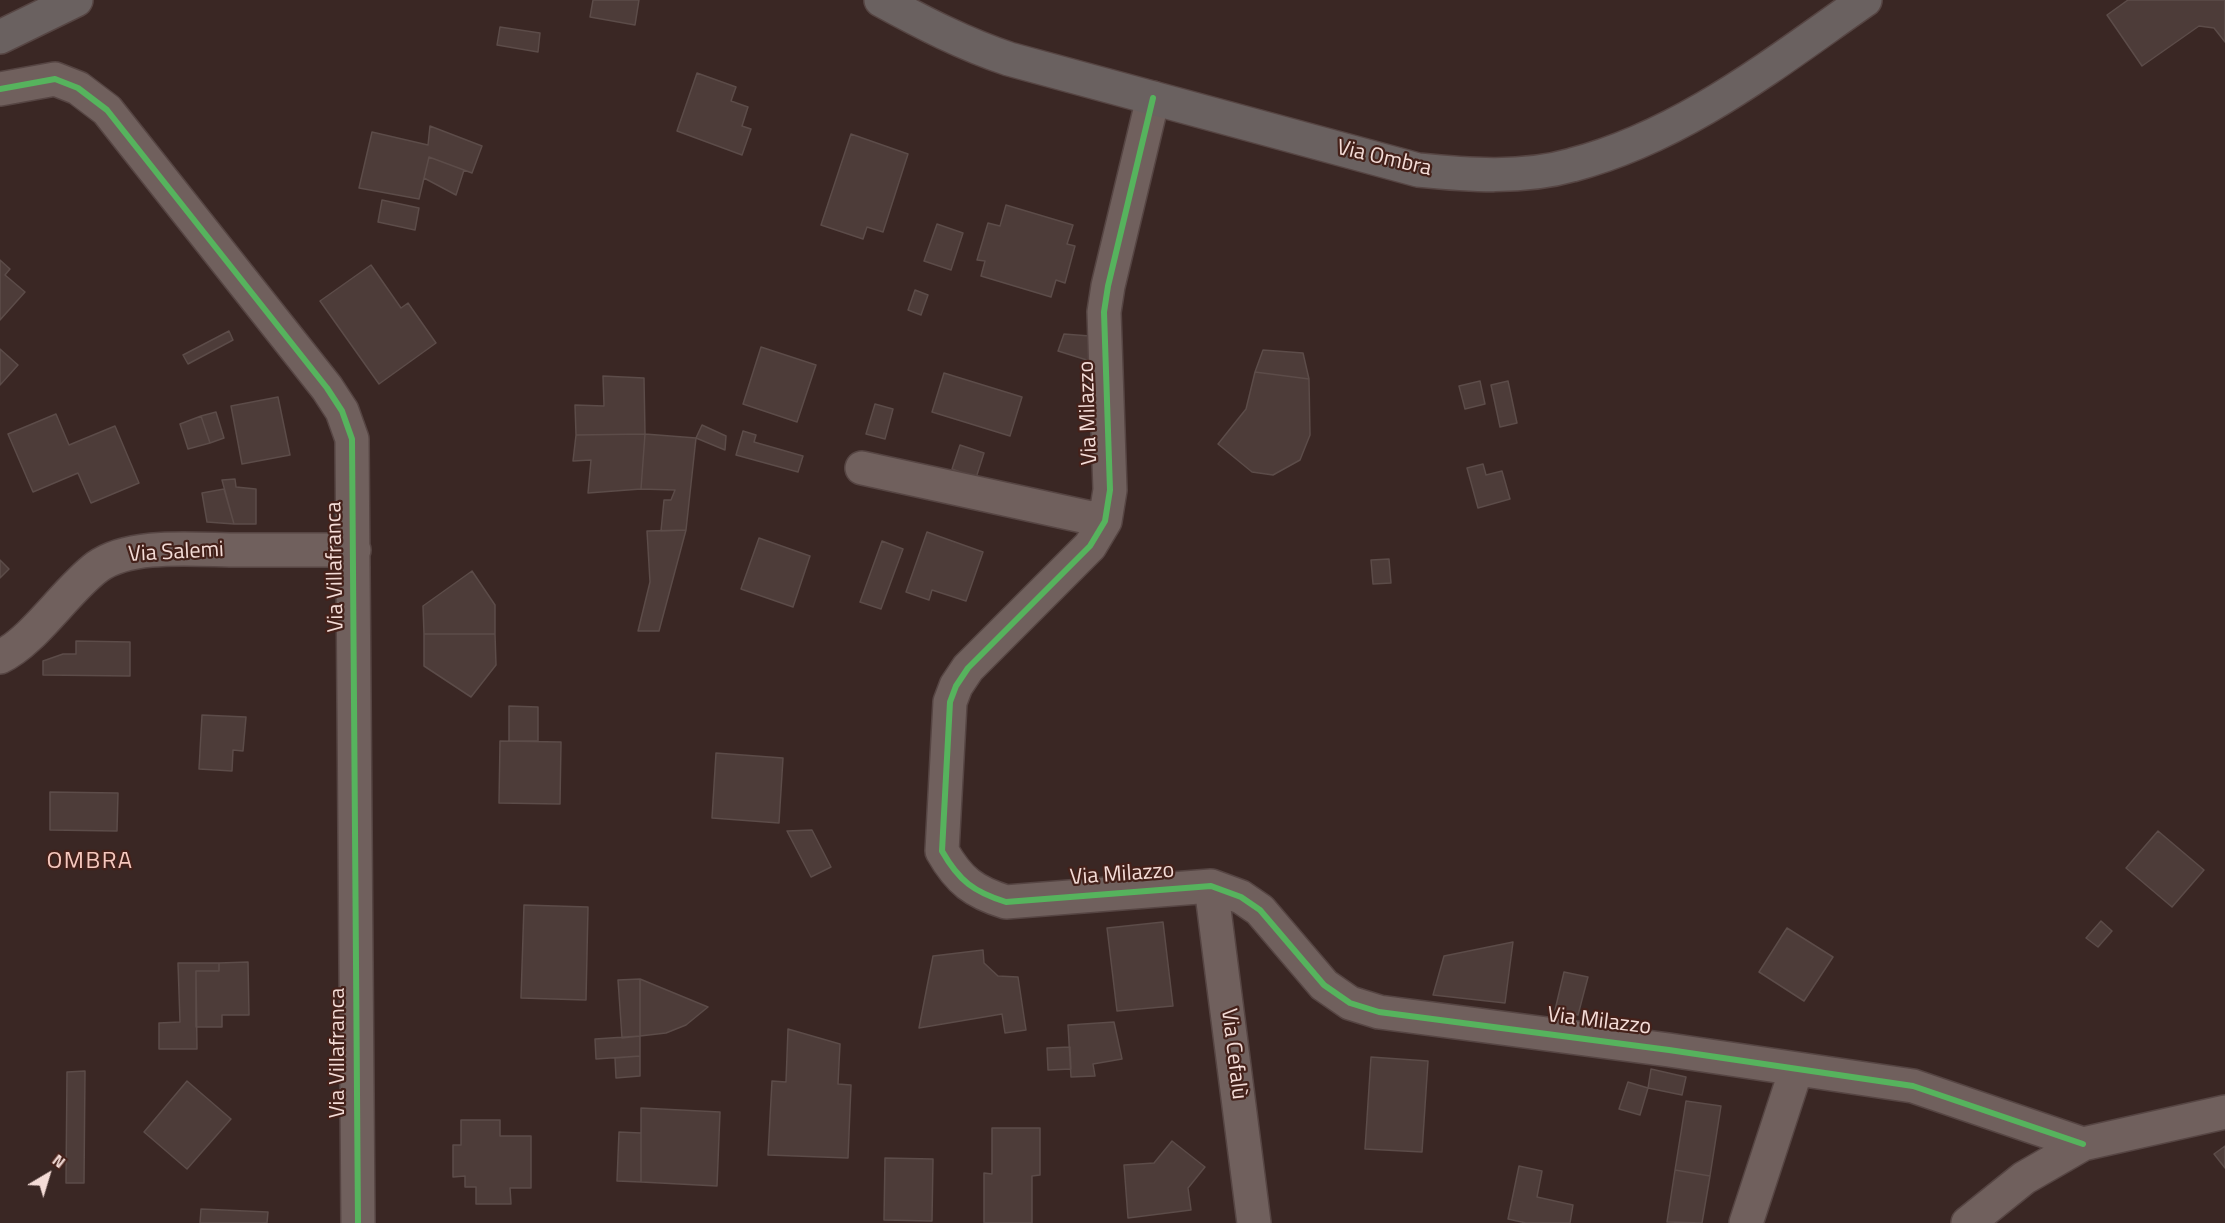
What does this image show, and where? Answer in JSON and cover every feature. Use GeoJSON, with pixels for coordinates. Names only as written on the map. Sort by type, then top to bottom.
{"type":"FeatureCollection","features":[{"type":"Feature","properties":{"kind":"main road"},"geometry":{"type":"LineString","coordinates":[[0,37],[76,0]]}},
{"type":"Feature","properties":{"kind":"main road","name":"Via Ombra"},"geometry":{"type":"LineString","coordinates":[[881,0],[930,27],[972,46],[1009,59],[1418,170],[1474,176],[1570,166],[1671,128],[1730,94],[1865,0]]}},
{"type":"Feature","properties":{"kind":"street","name":"Via Villafranca"},"geometry":{"type":"LineString","coordinates":[[0,89],[55,79],[78,88],[108,110],[327,388],[342,411],[352,439],[358,1223]]}},
{"type":"Feature","properties":{"kind":"street","name":"Via Milazzo"},"geometry":{"type":"LineString","coordinates":[[1153,98],[1108,286],[1104,312],[1110,490],[1105,521],[1090,546],[968,668],[956,686],[950,702],[942,851],[950,866],[967,885],[986,896],[1006,902],[1211,886],[1241,897],[1260,910],[1324,985],[1350,1003],[1379,1012],[1657,1048],[1913,1086],[2083,1144]]}},
{"type":"Feature","properties":{"kind":"street"},"geometry":{"type":"LineString","coordinates":[[862,468],[1105,521]]}},
{"type":"Feature","properties":{"kind":"street","name":"Via Salemi"},"geometry":{"type":"LineString","coordinates":[[0,657],[29,634],[97,567],[119,556],[152,550],[354,550]]}},
{"type":"Feature","properties":{"kind":"street","name":"Via Cefalù"},"geometry":{"type":"LineString","coordinates":[[1211,886],[1254,1223]]}},
{"type":"Feature","properties":{"kind":"street"},"geometry":{"type":"LineString","coordinates":[[1746,1223],[1796,1070]]}},
{"type":"Feature","properties":{"kind":"street"},"geometry":{"type":"LineString","coordinates":[[1968,1223],[2024,1178],[2083,1144],[2225,1112]]}},
{"type":"Feature","properties":{"kind":"building"},"geometry":{"type":"Polygon","coordinates":[[[593,0],[639,0],[635,25],[590,17],[593,0]]]}},
{"type":"Feature","properties":{"kind":"building"},"geometry":{"type":"Polygon","coordinates":[[[2128,0],[2225,0],[2225,42],[2214,28],[2199,26],[2142,66],[2107,15],[2128,0]]]}},
{"type":"Feature","properties":{"kind":"building"},"geometry":{"type":"Polygon","coordinates":[[[500,27],[540,33],[538,52],[497,45],[500,27]]]}},
{"type":"Feature","properties":{"kind":"building"},"geometry":{"type":"Polygon","coordinates":[[[697,73],[736,87],[731,101],[748,107],[742,126],[751,129],[742,155],[677,131],[697,73]]]}},
{"type":"Feature","properties":{"kind":"building"},"geometry":{"type":"Polygon","coordinates":[[[430,126],[482,146],[472,173],[429,157],[419,199],[359,188],[372,132],[428,145],[430,126]]]}},
{"type":"Feature","properties":{"kind":"building"},"geometry":{"type":"Polygon","coordinates":[[[851,134],[908,154],[883,232],[867,227],[863,239],[821,225],[851,134]]]}},
{"type":"Feature","properties":{"kind":"building"},"geometry":{"type":"Polygon","coordinates":[[[429,157],[464,170],[456,195],[424,178],[429,157]]]}},
{"type":"Feature","properties":{"kind":"building"},"geometry":{"type":"Polygon","coordinates":[[[382,200],[419,208],[415,230],[378,222],[382,200]]]}},
{"type":"Feature","properties":{"kind":"building"},"geometry":{"type":"Polygon","coordinates":[[[1006,205],[1073,225],[1067,244],[1075,246],[1065,283],[1056,280],[1051,297],[981,276],[985,261],[977,260],[988,223],[1000,226],[1006,205]]]}},
{"type":"Feature","properties":{"kind":"building"},"geometry":{"type":"Polygon","coordinates":[[[937,224],[963,233],[951,270],[924,261],[937,224]]]}},
{"type":"Feature","properties":{"kind":"building"},"geometry":{"type":"Polygon","coordinates":[[[0,260],[10,269],[5,275],[25,292],[0,320],[0,260]]]}},
{"type":"Feature","properties":{"kind":"building"},"geometry":{"type":"Polygon","coordinates":[[[371,265],[401,308],[408,303],[436,343],[379,384],[320,301],[371,265]]]}},
{"type":"Feature","properties":{"kind":"building"},"geometry":{"type":"Polygon","coordinates":[[[915,290],[928,295],[921,315],[908,310],[915,290]]]}},
{"type":"Feature","properties":{"kind":"building"},"geometry":{"type":"Polygon","coordinates":[[[229,331],[233,340],[188,364],[183,355],[229,331]]]}},
{"type":"Feature","properties":{"kind":"building"},"geometry":{"type":"Polygon","coordinates":[[[1064,334],[1090,336],[1090,361],[1058,351],[1064,334]]]}},
{"type":"Feature","properties":{"kind":"building"},"geometry":{"type":"Polygon","coordinates":[[[761,347],[816,365],[797,422],[743,404],[761,347]]]}},
{"type":"Feature","properties":{"kind":"building"},"geometry":{"type":"Polygon","coordinates":[[[0,349],[18,365],[0,385],[0,349]]]}},
{"type":"Feature","properties":{"kind":"building"},"geometry":{"type":"Polygon","coordinates":[[[1263,350],[1303,353],[1309,379],[1255,372],[1263,350]]]}},
{"type":"Feature","properties":{"kind":"building"},"geometry":{"type":"Polygon","coordinates":[[[1255,372],[1309,379],[1310,435],[1300,460],[1273,475],[1252,472],[1218,444],[1246,409],[1255,372]]]}},
{"type":"Feature","properties":{"kind":"building"},"geometry":{"type":"Polygon","coordinates":[[[944,373],[1022,397],[1010,436],[932,412],[944,373]]]}},
{"type":"Feature","properties":{"kind":"building"},"geometry":{"type":"Polygon","coordinates":[[[603,376],[644,378],[645,434],[576,435],[575,405],[604,406],[603,376]]]}},
{"type":"Feature","properties":{"kind":"building"},"geometry":{"type":"Polygon","coordinates":[[[1480,381],[1485,404],[1465,409],[1459,386],[1480,381]]]}},
{"type":"Feature","properties":{"kind":"building"},"geometry":{"type":"Polygon","coordinates":[[[1508,381],[1517,423],[1500,427],[1491,385],[1508,381]]]}},
{"type":"Feature","properties":{"kind":"building"},"geometry":{"type":"Polygon","coordinates":[[[278,397],[290,455],[242,464],[231,406],[278,397]]]}},
{"type":"Feature","properties":{"kind":"building"},"geometry":{"type":"Polygon","coordinates":[[[875,404],[893,409],[885,439],[866,434],[875,404]]]}},
{"type":"Feature","properties":{"kind":"building"},"geometry":{"type":"Polygon","coordinates":[[[216,412],[224,438],[210,443],[201,416],[216,412]]]}},
{"type":"Feature","properties":{"kind":"building"},"geometry":{"type":"Polygon","coordinates":[[[56,414],[69,445],[115,426],[139,483],[91,503],[78,473],[33,492],[8,434],[56,414]]]}},
{"type":"Feature","properties":{"kind":"building"},"geometry":{"type":"Polygon","coordinates":[[[201,416],[210,443],[188,449],[180,424],[201,416]]]}},
{"type":"Feature","properties":{"kind":"building"},"geometry":{"type":"Polygon","coordinates":[[[702,425],[726,436],[725,450],[696,438],[702,425]]]}},
{"type":"Feature","properties":{"kind":"building"},"geometry":{"type":"Polygon","coordinates":[[[743,431],[756,435],[754,442],[803,456],[798,472],[736,455],[743,431]]]}},
{"type":"Feature","properties":{"kind":"building"},"geometry":{"type":"Polygon","coordinates":[[[645,434],[641,489],[588,493],[591,460],[573,461],[576,435],[645,434]]]}},
{"type":"Feature","properties":{"kind":"building"},"geometry":{"type":"Polygon","coordinates":[[[645,434],[696,438],[686,530],[661,531],[664,500],[671,500],[675,490],[641,489],[645,434]]]}},
{"type":"Feature","properties":{"kind":"building"},"geometry":{"type":"Polygon","coordinates":[[[960,445],[984,453],[976,478],[952,469],[960,445]]]}},
{"type":"Feature","properties":{"kind":"building"},"geometry":{"type":"Polygon","coordinates":[[[1483,464],[1486,475],[1502,471],[1510,499],[1478,508],[1467,468],[1483,464]]]}},
{"type":"Feature","properties":{"kind":"building"},"geometry":{"type":"Polygon","coordinates":[[[235,479],[236,487],[256,489],[256,524],[234,524],[222,480],[235,479]]]}},
{"type":"Feature","properties":{"kind":"building"},"geometry":{"type":"Polygon","coordinates":[[[224,489],[234,524],[207,522],[202,493],[224,489]]]}},
{"type":"Feature","properties":{"kind":"building"},"geometry":{"type":"Polygon","coordinates":[[[686,530],[659,631],[638,631],[650,582],[647,531],[686,530]]]}},
{"type":"Feature","properties":{"kind":"building"},"geometry":{"type":"Polygon","coordinates":[[[927,532],[983,552],[966,601],[932,590],[929,600],[906,592],[927,532]]]}},
{"type":"Feature","properties":{"kind":"building"},"geometry":{"type":"Polygon","coordinates":[[[759,538],[810,556],[793,607],[741,589],[759,538]]]}},
{"type":"Feature","properties":{"kind":"building"},"geometry":{"type":"Polygon","coordinates":[[[882,541],[903,549],[881,609],[860,602],[882,541]]]}},
{"type":"Feature","properties":{"kind":"building"},"geometry":{"type":"Polygon","coordinates":[[[1389,559],[1391,583],[1373,584],[1371,560],[1389,559]]]}},
{"type":"Feature","properties":{"kind":"building"},"geometry":{"type":"Polygon","coordinates":[[[0,560],[9,569],[0,578],[0,560]]]}},
{"type":"Feature","properties":{"kind":"building"},"geometry":{"type":"Polygon","coordinates":[[[472,571],[495,605],[495,634],[424,634],[423,606],[472,571]]]}},
{"type":"Feature","properties":{"kind":"building"},"geometry":{"type":"Polygon","coordinates":[[[424,634],[495,634],[496,665],[471,697],[424,666],[424,634]]]}},
{"type":"Feature","properties":{"kind":"building"},"geometry":{"type":"Polygon","coordinates":[[[76,641],[130,642],[130,676],[43,675],[43,661],[63,654],[76,654],[76,641]]]}},
{"type":"Feature","properties":{"kind":"building"},"geometry":{"type":"Polygon","coordinates":[[[509,706],[538,707],[538,741],[509,741],[509,706]]]}},
{"type":"Feature","properties":{"kind":"building"},"geometry":{"type":"Polygon","coordinates":[[[202,715],[246,717],[243,751],[233,750],[232,771],[199,769],[202,715]]]}},
{"type":"Feature","properties":{"kind":"building"},"geometry":{"type":"Polygon","coordinates":[[[500,741],[561,742],[560,804],[499,803],[500,741]]]}},
{"type":"Feature","properties":{"kind":"building"},"geometry":{"type":"Polygon","coordinates":[[[716,753],[783,758],[779,823],[712,818],[716,753]]]}},
{"type":"Feature","properties":{"kind":"building"},"geometry":{"type":"Polygon","coordinates":[[[50,792],[118,793],[117,831],[50,830],[50,792]]]}},
{"type":"Feature","properties":{"kind":"building"},"geometry":{"type":"Polygon","coordinates":[[[812,830],[831,867],[811,877],[787,831],[812,830]]]}},
{"type":"Feature","properties":{"kind":"building"},"geometry":{"type":"Polygon","coordinates":[[[2158,831],[2204,870],[2172,907],[2126,868],[2158,831]]]}},
{"type":"Feature","properties":{"kind":"building"},"geometry":{"type":"Polygon","coordinates":[[[524,905],[588,907],[586,1000],[521,998],[524,905]]]}},
{"type":"Feature","properties":{"kind":"building"},"geometry":{"type":"Polygon","coordinates":[[[2101,921],[2112,931],[2098,947],[2086,938],[2101,921]]]}},
{"type":"Feature","properties":{"kind":"building"},"geometry":{"type":"Polygon","coordinates":[[[1163,922],[1173,1006],[1117,1011],[1107,928],[1163,922]]]}},
{"type":"Feature","properties":{"kind":"building"},"geometry":{"type":"Polygon","coordinates":[[[1787,928],[1833,957],[1804,1001],[1759,972],[1787,928]]]}},
{"type":"Feature","properties":{"kind":"building"},"geometry":{"type":"Polygon","coordinates":[[[1513,942],[1505,1003],[1433,995],[1444,956],[1513,942]]]}},
{"type":"Feature","properties":{"kind":"building"},"geometry":{"type":"Polygon","coordinates":[[[983,950],[984,963],[998,976],[1018,977],[1026,1030],[1005,1033],[1002,1014],[919,1028],[933,956],[983,950]]]}},
{"type":"Feature","properties":{"kind":"building"},"geometry":{"type":"Polygon","coordinates":[[[248,962],[249,1015],[222,1015],[222,1027],[196,1027],[196,971],[219,971],[219,963],[248,962]]]}},
{"type":"Feature","properties":{"kind":"building"},"geometry":{"type":"Polygon","coordinates":[[[178,963],[219,963],[219,971],[196,971],[197,1049],[159,1049],[159,1023],[180,1022],[178,963]]]}},
{"type":"Feature","properties":{"kind":"building"},"geometry":{"type":"Polygon","coordinates":[[[1564,972],[1588,977],[1578,1015],[1555,1010],[1564,972]]]}},
{"type":"Feature","properties":{"kind":"building"},"geometry":{"type":"Polygon","coordinates":[[[640,979],[640,1036],[622,1038],[618,980],[640,979]]]}},
{"type":"Feature","properties":{"kind":"building"},"geometry":{"type":"Polygon","coordinates":[[[640,979],[708,1007],[686,1025],[666,1033],[640,1036],[640,979]]]}},
{"type":"Feature","properties":{"kind":"building"},"geometry":{"type":"Polygon","coordinates":[[[1114,1022],[1122,1059],[1093,1064],[1095,1076],[1071,1077],[1068,1025],[1114,1022]]]}},
{"type":"Feature","properties":{"kind":"building"},"geometry":{"type":"Polygon","coordinates":[[[788,1029],[840,1044],[838,1084],[851,1085],[848,1158],[768,1155],[772,1081],[786,1082],[788,1029]]]}},
{"type":"Feature","properties":{"kind":"building"},"geometry":{"type":"Polygon","coordinates":[[[640,1036],[640,1056],[596,1059],[595,1039],[640,1036]]]}},
{"type":"Feature","properties":{"kind":"building"},"geometry":{"type":"Polygon","coordinates":[[[1070,1047],[1071,1069],[1048,1070],[1047,1048],[1070,1047]]]}},
{"type":"Feature","properties":{"kind":"building"},"geometry":{"type":"Polygon","coordinates":[[[640,1056],[640,1076],[616,1078],[615,1058],[640,1056]]]}},
{"type":"Feature","properties":{"kind":"building"},"geometry":{"type":"Polygon","coordinates":[[[1371,1057],[1428,1061],[1422,1152],[1365,1149],[1371,1057]]]}},
{"type":"Feature","properties":{"kind":"building"},"geometry":{"type":"Polygon","coordinates":[[[1651,1069],[1686,1077],[1682,1095],[1648,1088],[1651,1069]]]}},
{"type":"Feature","properties":{"kind":"building"},"geometry":{"type":"Polygon","coordinates":[[[85,1071],[84,1183],[66,1183],[67,1072],[85,1071]]]}},
{"type":"Feature","properties":{"kind":"building"},"geometry":{"type":"Polygon","coordinates":[[[187,1081],[231,1119],[187,1169],[144,1132],[187,1081]]]}},
{"type":"Feature","properties":{"kind":"building"},"geometry":{"type":"Polygon","coordinates":[[[1628,1082],[1648,1088],[1640,1115],[1619,1109],[1628,1082]]]}},
{"type":"Feature","properties":{"kind":"building"},"geometry":{"type":"Polygon","coordinates":[[[1686,1101],[1721,1106],[1710,1176],[1675,1170],[1686,1101]]]}},
{"type":"Feature","properties":{"kind":"building"},"geometry":{"type":"Polygon","coordinates":[[[641,1108],[720,1112],[717,1186],[641,1182],[641,1108]]]}},
{"type":"Feature","properties":{"kind":"building"},"geometry":{"type":"Polygon","coordinates":[[[461,1120],[500,1120],[500,1136],[531,1136],[531,1188],[510,1188],[511,1204],[476,1204],[476,1187],[465,1187],[465,1176],[453,1177],[453,1145],[461,1145],[461,1120]]]}},
{"type":"Feature","properties":{"kind":"building"},"geometry":{"type":"Polygon","coordinates":[[[992,1128],[1040,1128],[1040,1175],[1032,1176],[1032,1223],[984,1223],[984,1173],[992,1174],[992,1128]]]}},
{"type":"Feature","properties":{"kind":"building"},"geometry":{"type":"Polygon","coordinates":[[[619,1132],[641,1133],[641,1182],[617,1181],[619,1132]]]}},
{"type":"Feature","properties":{"kind":"building"},"geometry":{"type":"Polygon","coordinates":[[[1172,1141],[1205,1167],[1188,1188],[1191,1210],[1128,1218],[1124,1165],[1154,1163],[1172,1141]]]}},
{"type":"Feature","properties":{"kind":"building"},"geometry":{"type":"Polygon","coordinates":[[[2225,1146],[2225,1168],[2214,1154],[2225,1146]]]}},
{"type":"Feature","properties":{"kind":"building"},"geometry":{"type":"Polygon","coordinates":[[[885,1158],[933,1159],[932,1221],[884,1220],[885,1158]]]}},
{"type":"Feature","properties":{"kind":"building"},"geometry":{"type":"Polygon","coordinates":[[[1519,1166],[1542,1171],[1537,1197],[1573,1205],[1570,1223],[1526,1223],[1508,1219],[1519,1166]]]}},
{"type":"Feature","properties":{"kind":"building"},"geometry":{"type":"Polygon","coordinates":[[[1675,1170],[1710,1176],[1702,1223],[1667,1222],[1675,1170]]]}},
{"type":"Feature","properties":{"kind":"building"},"geometry":{"type":"Polygon","coordinates":[[[201,1209],[268,1212],[267,1223],[200,1223],[201,1209]]]}},
{"type":"Feature","properties":{"kind":"cycle path"},"geometry":{"type":"LineString","coordinates":[[0,89],[55,79],[78,88],[107,110],[327,388],[342,411],[352,439],[358,1223]]}},
{"type":"Feature","properties":{"kind":"cycle path"},"geometry":{"type":"LineString","coordinates":[[1153,98],[1108,286],[1104,312],[1110,490],[1105,521],[1090,546],[968,668],[956,686],[950,702],[942,851],[961,878],[985,894],[1006,902],[1211,886],[1241,897],[1260,910],[1324,985],[1350,1003],[1379,1012],[1669,1050],[1913,1086],[2083,1144]]}},
{"type":"Feature","properties":{"kind":"district","name":"OMBRA"},"geometry":{"type":"Point","coordinates":[90,862]}}]}
